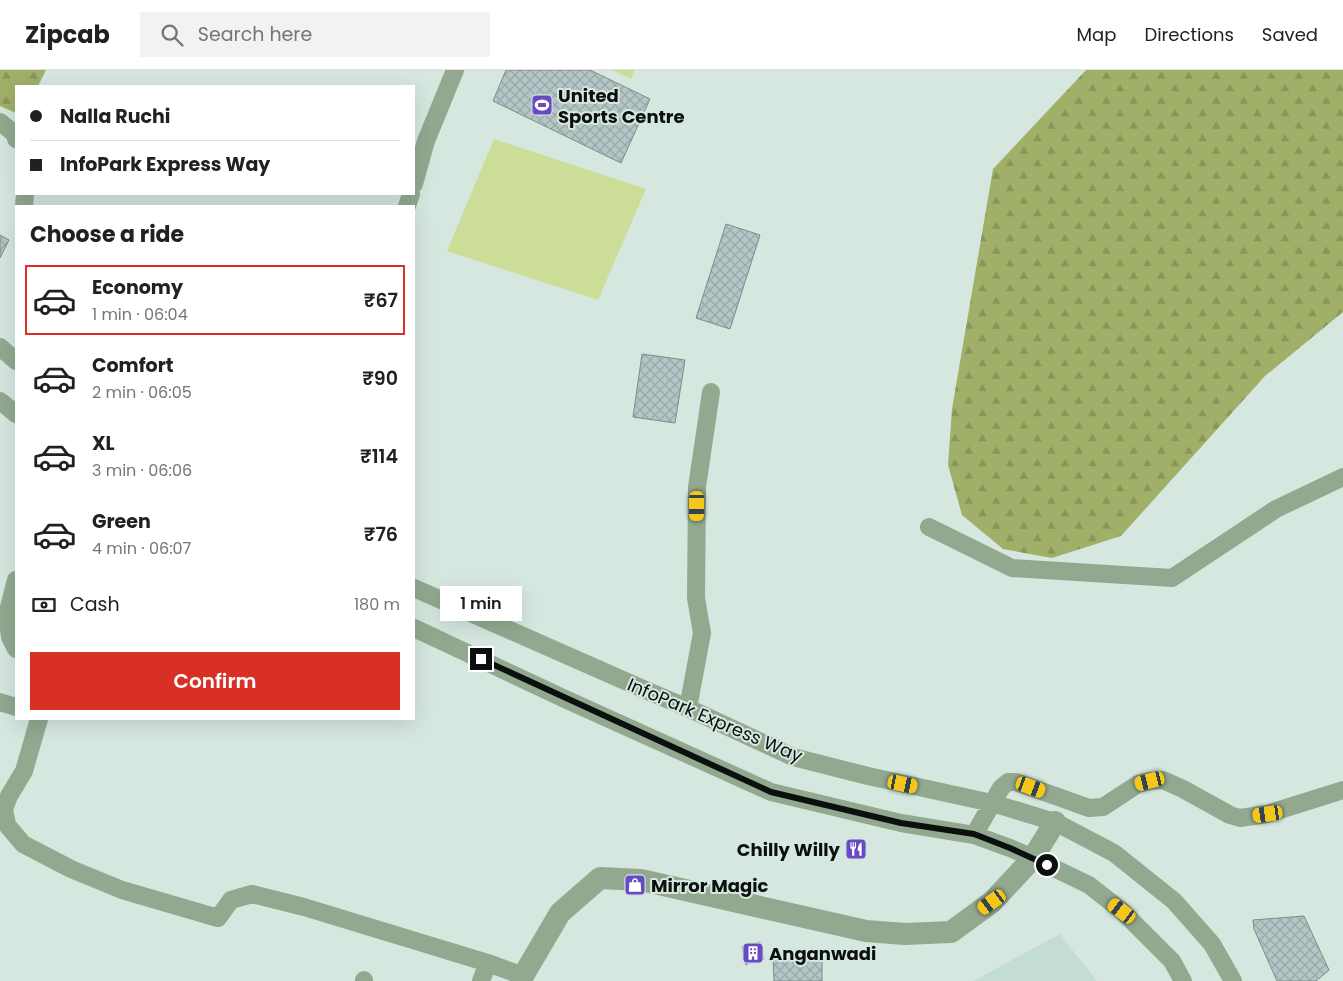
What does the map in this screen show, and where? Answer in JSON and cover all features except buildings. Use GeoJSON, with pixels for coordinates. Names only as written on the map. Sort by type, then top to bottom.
{"type":"FeatureCollection","features":[{"type":"Feature","properties":{"kind":"street"},"geometry":{"type":"LineString","coordinates":[[415,180],[426,141],[455,70]]}},
{"type":"Feature","properties":{"kind":"street"},"geometry":{"type":"LineString","coordinates":[[0,122],[15,134]]}},
{"type":"Feature","properties":{"kind":"street"},"geometry":{"type":"LineString","coordinates":[[0,347],[15,360]]}},
{"type":"Feature","properties":{"kind":"street"},"geometry":{"type":"LineString","coordinates":[[688,708],[702,633],[696,598],[697,487],[711,392]]}},
{"type":"Feature","properties":{"kind":"street"},"geometry":{"type":"LineString","coordinates":[[0,401],[15,413]]}},
{"type":"Feature","properties":{"kind":"street"},"geometry":{"type":"LineString","coordinates":[[929,527],[1012,568],[1172,578],[1276,510],[1343,476]]}},
{"type":"Feature","properties":{"kind":"street"},"geometry":{"type":"LineString","coordinates":[[15,584],[7,614],[10,637],[15,647]]}},
{"type":"Feature","properties":{"kind":"street","name":"InfoPark Express Way"},"geometry":{"type":"LineString","coordinates":[[415,588],[688,708],[793,757],[992,804],[1055,822],[1114,853],[1174,902],[1212,944],[1233,981]]}},
{"type":"Feature","properties":{"kind":"street"},"geometry":{"type":"LineString","coordinates":[[415,628],[771,792],[901,823],[974,834],[1033,858],[1090,886],[1122,911],[1172,961],[1182,981]]}},
{"type":"Feature","properties":{"kind":"street"},"geometry":{"type":"LineString","coordinates":[[0,702],[15,707]]}},
{"type":"Feature","properties":{"kind":"street"},"geometry":{"type":"LineString","coordinates":[[39,720],[24,771],[9,796],[4,809],[7,825],[22,844],[70,869],[122,890],[218,918],[231,900],[252,894],[304,907],[488,963],[522,978],[560,913],[600,878],[641,880],[866,930],[905,934],[951,932],[992,902],[1033,858],[1055,822]]}},
{"type":"Feature","properties":{"kind":"street"},"geometry":{"type":"LineString","coordinates":[[974,834],[1001,788],[1008,782],[1016,782],[1089,808],[1104,807],[1138,784],[1163,780],[1230,815],[1240,818],[1268,814],[1343,790]]}},
{"type":"Feature","properties":{"kind":"street"},"geometry":{"type":"LineString","coordinates":[[481,981],[488,963]]}},
{"type":"Feature","properties":{"kind":"shaded area"},"geometry":{"type":"Polygon","coordinates":[[[1060,934],[1097,981],[973,981],[1060,934]]]}},
{"type":"Feature","properties":{"kind":"green space"},"geometry":{"type":"Polygon","coordinates":[[[0,70],[46,70],[38,85],[15,85],[15,113],[0,106],[0,70]]]}},
{"type":"Feature","properties":{"kind":"green space"},"geometry":{"type":"Polygon","coordinates":[[[612,70],[635,70],[631,79],[612,70]]]}},
{"type":"Feature","properties":{"kind":"green space"},"geometry":{"type":"Polygon","coordinates":[[[1086,70],[1343,70],[1343,312],[1265,376],[1121,536],[1052,558],[1003,549],[962,515],[948,465],[952,409],[993,169],[1086,70]]]}},
{"type":"Feature","properties":{"kind":"green space"},"geometry":{"type":"Polygon","coordinates":[[[494,139],[646,189],[598,300],[447,251],[494,139]]]}},
{"type":"Feature","properties":{"kind":"place","name":"United Sports Centre"},"geometry":{"type":"Point","coordinates":[542,105]}},
{"type":"Feature","properties":{"kind":"place","name":"Chilly Willy"},"geometry":{"type":"Point","coordinates":[856,849]}},
{"type":"Feature","properties":{"kind":"place","name":"Mirror Magic"},"geometry":{"type":"Point","coordinates":[635,885]}},
{"type":"Feature","properties":{"kind":"place","name":"Anganwadi"},"geometry":{"type":"Point","coordinates":[753,953]}},
{"type":"Feature","properties":{"kind":"route"},"geometry":{"type":"LineString","coordinates":[[481,659],[771,792],[901,823],[974,834],[1047,865]]}}]}
